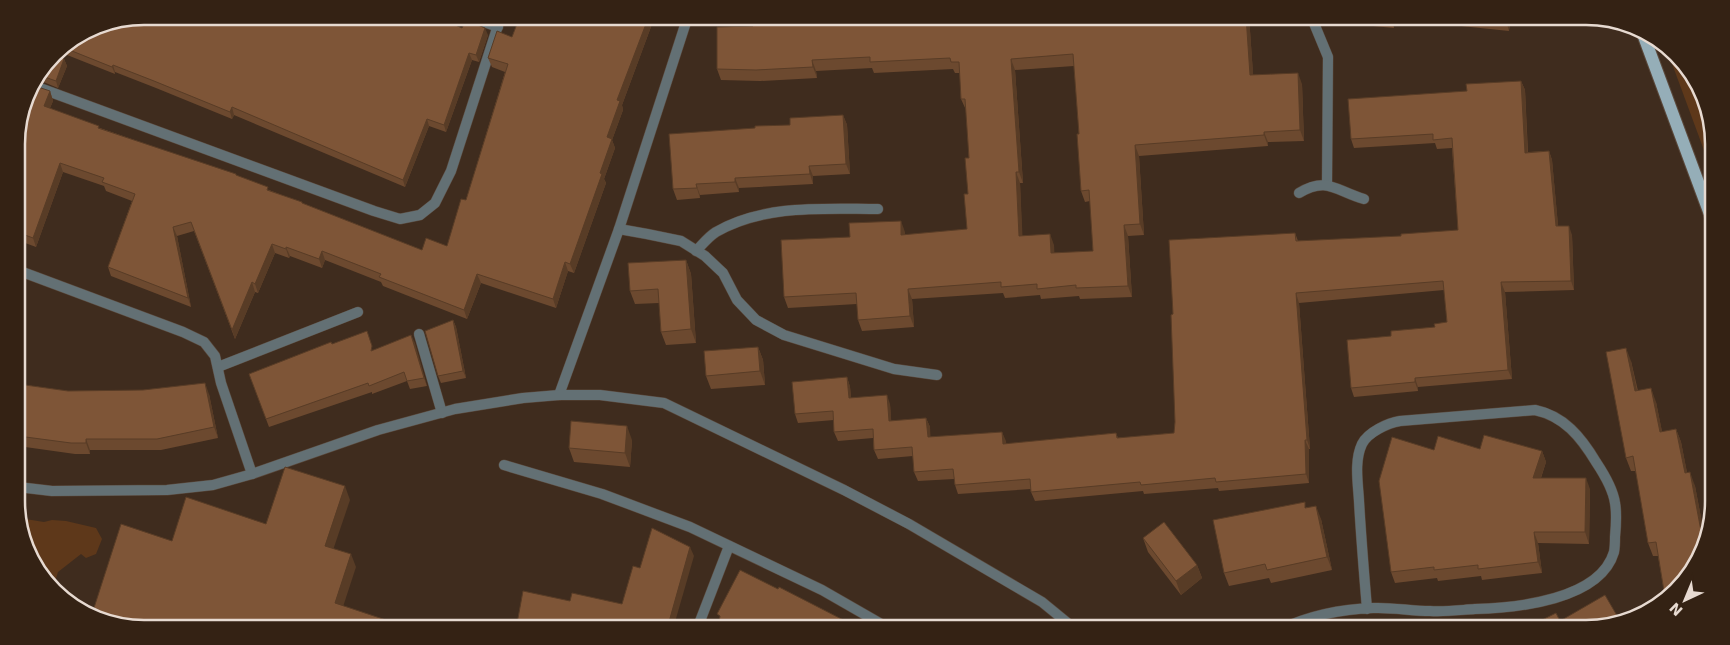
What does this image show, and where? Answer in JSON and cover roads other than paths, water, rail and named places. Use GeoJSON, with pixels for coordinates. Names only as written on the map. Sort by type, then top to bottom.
{"type":"FeatureCollection","features":[{"type":"Feature","properties":{"kind":"main road"},"geometry":{"type":"LineString","coordinates":[[1646,41],[1705,201]]}},
{"type":"Feature","properties":{"kind":"lane"},"geometry":{"type":"LineString","coordinates":[[39,88],[362,207],[400,219],[420,215],[435,203],[450,171],[498,27],[493,25]]}},
{"type":"Feature","properties":{"kind":"lane"},"geometry":{"type":"LineString","coordinates":[[559,395],[619,230],[685,25]]}},
{"type":"Feature","properties":{"kind":"lane"},"geometry":{"type":"LineString","coordinates":[[1315,25],[1328,57],[1328,184]]}},
{"type":"Feature","properties":{"kind":"lane"},"geometry":{"type":"LineString","coordinates":[[1299,194],[1309,187],[1328,184],[1347,194],[1364,199]]}},
{"type":"Feature","properties":{"kind":"lane"},"geometry":{"type":"LineString","coordinates":[[696,250],[714,233],[758,217],[787,211],[878,209]]}},
{"type":"Feature","properties":{"kind":"lane"},"geometry":{"type":"LineString","coordinates":[[619,230],[681,242],[696,250],[723,273],[737,300],[756,320],[784,334],[894,369],[937,375]]}},
{"type":"Feature","properties":{"kind":"lane"},"geometry":{"type":"LineString","coordinates":[[25,273],[183,332],[204,342],[215,356],[252,474]]}},
{"type":"Feature","properties":{"kind":"lane"},"geometry":{"type":"LineString","coordinates":[[218,366],[358,312]]}},
{"type":"Feature","properties":{"kind":"lane"},"geometry":{"type":"LineString","coordinates":[[419,334],[442,413]]}},
{"type":"Feature","properties":{"kind":"lane"},"geometry":{"type":"LineString","coordinates":[[25,488],[52,491],[166,490],[213,485],[252,474],[378,430],[442,413],[522,398],[559,395],[600,395],[664,403],[844,490],[909,524],[1042,602],[1064,620]]}},
{"type":"Feature","properties":{"kind":"lane"},"geometry":{"type":"LineString","coordinates":[[1305,620],[1333,612],[1367,608],[1432,612],[1532,605],[1562,596],[1598,576],[1607,567],[1614,552],[1615,502],[1606,477],[1578,435],[1564,422],[1548,413],[1535,410],[1400,420],[1387,423],[1376,431],[1363,442],[1358,456],[1360,527],[1367,608]]}},
{"type":"Feature","properties":{"kind":"lane"},"geometry":{"type":"LineString","coordinates":[[504,465],[602,494],[690,527],[822,590],[874,620]]}},
{"type":"Feature","properties":{"kind":"lane"},"geometry":{"type":"LineString","coordinates":[[701,620],[730,546]]}}]}
